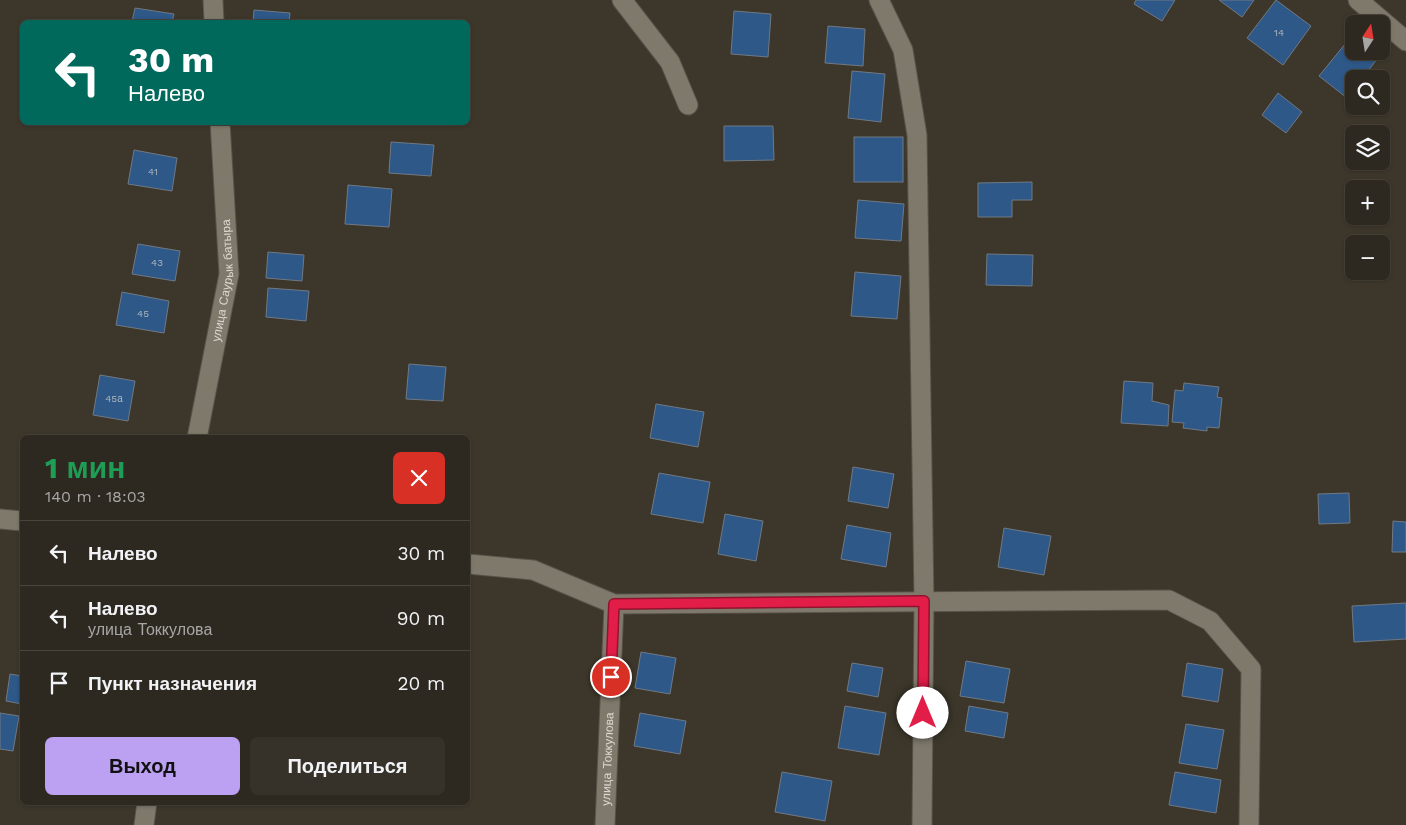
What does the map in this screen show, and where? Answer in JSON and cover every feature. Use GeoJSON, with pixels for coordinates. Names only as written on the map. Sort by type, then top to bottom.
{"type":"FeatureCollection","features":[{"type":"Feature","properties":{"kind":"street"},"geometry":{"type":"LineString","coordinates":[[213,0],[214,20]]}},
{"type":"Feature","properties":{"kind":"street"},"geometry":{"type":"LineString","coordinates":[[622,0],[670,62],[688,105]]}},
{"type":"Feature","properties":{"kind":"street"},"geometry":{"type":"LineString","coordinates":[[878,0],[903,50],[917,135],[924,601],[922,825]]}},
{"type":"Feature","properties":{"kind":"street"},"geometry":{"type":"LineString","coordinates":[[1358,0],[1406,41]]}},
{"type":"Feature","properties":{"kind":"street","name":"улица Саурык батыра"},"geometry":{"type":"LineString","coordinates":[[198,435],[229,274],[220,125]]}},
{"type":"Feature","properties":{"kind":"street"},"geometry":{"type":"LineString","coordinates":[[0,519],[20,522]]}},
{"type":"Feature","properties":{"kind":"street"},"geometry":{"type":"LineString","coordinates":[[470,564],[533,570],[614,604],[1169,600],[1210,621],[1251,669],[1249,825]]}},
{"type":"Feature","properties":{"kind":"street","name":"улица Токкулова"},"geometry":{"type":"LineString","coordinates":[[605,825],[614,604]]}},
{"type":"Feature","properties":{"kind":"street"},"geometry":{"type":"LineString","coordinates":[[144,825],[147,805]]}},
{"type":"Feature","properties":{"kind":"building"},"geometry":{"type":"Polygon","coordinates":[[[1136,0],[1175,0],[1162,21],[1134,4],[1136,0]]]}},
{"type":"Feature","properties":{"kind":"building"},"geometry":{"type":"Polygon","coordinates":[[[1219,0],[1254,0],[1242,17],[1219,0]]]}},
{"type":"Feature","properties":{"kind":"building"},"geometry":{"type":"Polygon","coordinates":[[[1276,0],[1311,26],[1283,65],[1247,38],[1276,0]]]}},
{"type":"Feature","properties":{"kind":"building"},"geometry":{"type":"Polygon","coordinates":[[[135,8],[174,14],[172,20],[132,20],[135,8]]]}},
{"type":"Feature","properties":{"kind":"building"},"geometry":{"type":"Polygon","coordinates":[[[254,10],[290,13],[289,20],[253,20],[254,10]]]}},
{"type":"Feature","properties":{"kind":"building"},"geometry":{"type":"Polygon","coordinates":[[[734,11],[771,14],[768,57],[731,54],[734,11]]]}},
{"type":"Feature","properties":{"kind":"building"},"geometry":{"type":"Polygon","coordinates":[[[828,26],[865,29],[863,66],[825,63],[828,26]]]}},
{"type":"Feature","properties":{"kind":"building"},"geometry":{"type":"Polygon","coordinates":[[[1345,44],[1345,60],[1376,60],[1369,70],[1345,70],[1345,96],[1319,76],[1345,44]]]}},
{"type":"Feature","properties":{"kind":"building"},"geometry":{"type":"Polygon","coordinates":[[[852,71],[885,74],[881,122],[848,118],[852,71]]]}},
{"type":"Feature","properties":{"kind":"building"},"geometry":{"type":"Polygon","coordinates":[[[1278,93],[1302,112],[1286,133],[1262,115],[1278,93]]]}},
{"type":"Feature","properties":{"kind":"building"},"geometry":{"type":"Polygon","coordinates":[[[724,126],[773,126],[774,160],[724,161],[724,126]]]}},
{"type":"Feature","properties":{"kind":"building"},"geometry":{"type":"Polygon","coordinates":[[[854,137],[903,137],[903,182],[854,182],[854,137]]]}},
{"type":"Feature","properties":{"kind":"building"},"geometry":{"type":"Polygon","coordinates":[[[391,142],[434,145],[431,176],[389,173],[391,142]]]}},
{"type":"Feature","properties":{"kind":"building"},"geometry":{"type":"Polygon","coordinates":[[[134,150],[177,158],[172,191],[128,184],[134,150]]]}},
{"type":"Feature","properties":{"kind":"building"},"geometry":{"type":"Polygon","coordinates":[[[1032,182],[1032,200],[1012,200],[1012,217],[978,217],[978,183],[1032,182]]]}},
{"type":"Feature","properties":{"kind":"building"},"geometry":{"type":"Polygon","coordinates":[[[348,185],[392,189],[389,227],[345,224],[348,185]]]}},
{"type":"Feature","properties":{"kind":"building"},"geometry":{"type":"Polygon","coordinates":[[[858,200],[904,204],[901,241],[855,238],[858,200]]]}},
{"type":"Feature","properties":{"kind":"building"},"geometry":{"type":"Polygon","coordinates":[[[138,244],[180,251],[175,281],[132,274],[138,244]]]}},
{"type":"Feature","properties":{"kind":"building"},"geometry":{"type":"Polygon","coordinates":[[[268,252],[304,255],[302,281],[266,278],[268,252]]]}},
{"type":"Feature","properties":{"kind":"building"},"geometry":{"type":"Polygon","coordinates":[[[987,254],[1033,255],[1032,286],[986,285],[987,254]]]}},
{"type":"Feature","properties":{"kind":"building"},"geometry":{"type":"Polygon","coordinates":[[[855,272],[901,276],[897,319],[851,316],[855,272]]]}},
{"type":"Feature","properties":{"kind":"building"},"geometry":{"type":"Polygon","coordinates":[[[268,288],[309,291],[306,321],[266,317],[268,288]]]}},
{"type":"Feature","properties":{"kind":"building"},"geometry":{"type":"Polygon","coordinates":[[[122,292],[169,301],[164,333],[116,325],[122,292]]]}},
{"type":"Feature","properties":{"kind":"building"},"geometry":{"type":"Polygon","coordinates":[[[409,364],[446,367],[443,401],[406,399],[409,364]]]}},
{"type":"Feature","properties":{"kind":"building"},"geometry":{"type":"Polygon","coordinates":[[[100,375],[135,381],[128,421],[93,415],[100,375]]]}},
{"type":"Feature","properties":{"kind":"building"},"geometry":{"type":"Polygon","coordinates":[[[1124,381],[1153,383],[1152,401],[1169,405],[1168,426],[1121,423],[1124,381]]]}},
{"type":"Feature","properties":{"kind":"building"},"geometry":{"type":"Polygon","coordinates":[[[1184,383],[1219,387],[1217,397],[1222,398],[1219,428],[1207,427],[1207,431],[1183,428],[1184,423],[1172,422],[1175,390],[1183,391],[1184,383]]]}},
{"type":"Feature","properties":{"kind":"building"},"geometry":{"type":"Polygon","coordinates":[[[656,404],[704,412],[698,447],[650,438],[656,404]]]}},
{"type":"Feature","properties":{"kind":"building"},"geometry":{"type":"Polygon","coordinates":[[[853,467],[894,474],[888,508],[848,501],[853,467]]]}},
{"type":"Feature","properties":{"kind":"building"},"geometry":{"type":"Polygon","coordinates":[[[659,473],[710,482],[703,523],[651,514],[659,473]]]}},
{"type":"Feature","properties":{"kind":"building"},"geometry":{"type":"Polygon","coordinates":[[[1349,493],[1350,523],[1319,524],[1318,494],[1349,493]]]}},
{"type":"Feature","properties":{"kind":"building"},"geometry":{"type":"Polygon","coordinates":[[[725,514],[763,521],[756,561],[718,554],[725,514]]]}},
{"type":"Feature","properties":{"kind":"building"},"geometry":{"type":"Polygon","coordinates":[[[1393,521],[1406,522],[1406,552],[1392,552],[1393,521]]]}},
{"type":"Feature","properties":{"kind":"building"},"geometry":{"type":"Polygon","coordinates":[[[847,525],[891,533],[886,567],[841,559],[847,525]]]}},
{"type":"Feature","properties":{"kind":"building"},"geometry":{"type":"Polygon","coordinates":[[[1004,528],[1051,536],[1044,575],[998,567],[1004,528]]]}},
{"type":"Feature","properties":{"kind":"building"},"geometry":{"type":"Polygon","coordinates":[[[1406,603],[1406,639],[1354,642],[1352,606],[1406,603]]]}},
{"type":"Feature","properties":{"kind":"building"},"geometry":{"type":"Polygon","coordinates":[[[641,652],[676,658],[670,694],[635,688],[641,652]]]}},
{"type":"Feature","properties":{"kind":"building"},"geometry":{"type":"Polygon","coordinates":[[[966,661],[1010,669],[1004,703],[960,696],[966,661]]]}},
{"type":"Feature","properties":{"kind":"building"},"geometry":{"type":"Polygon","coordinates":[[[852,663],[883,668],[878,697],[847,691],[852,663]]]}},
{"type":"Feature","properties":{"kind":"building"},"geometry":{"type":"Polygon","coordinates":[[[1187,663],[1223,669],[1218,702],[1182,696],[1187,663]]]}},
{"type":"Feature","properties":{"kind":"building"},"geometry":{"type":"Polygon","coordinates":[[[10,674],[20,676],[20,704],[6,701],[10,674]]]}},
{"type":"Feature","properties":{"kind":"building"},"geometry":{"type":"Polygon","coordinates":[[[845,706],[886,713],[879,755],[838,748],[845,706]]]}},
{"type":"Feature","properties":{"kind":"building"},"geometry":{"type":"Polygon","coordinates":[[[969,706],[1008,713],[1004,738],[965,731],[969,706]]]}},
{"type":"Feature","properties":{"kind":"building"},"geometry":{"type":"Polygon","coordinates":[[[0,713],[19,716],[13,751],[0,749],[0,713]]]}},
{"type":"Feature","properties":{"kind":"building"},"geometry":{"type":"Polygon","coordinates":[[[640,713],[686,721],[680,754],[634,746],[640,713]]]}},
{"type":"Feature","properties":{"kind":"building"},"geometry":{"type":"Polygon","coordinates":[[[1186,724],[1224,730],[1217,769],[1179,763],[1186,724]]]}},
{"type":"Feature","properties":{"kind":"building"},"geometry":{"type":"Polygon","coordinates":[[[782,772],[832,781],[825,821],[775,812],[782,772]]]}},
{"type":"Feature","properties":{"kind":"building"},"geometry":{"type":"Polygon","coordinates":[[[1175,772],[1221,780],[1216,813],[1169,805],[1175,772]]]}},
{"type":"Feature","properties":{"kind":"route"},"geometry":{"type":"LineString","coordinates":[[611,677],[614,604],[924,601],[923,713]]}}]}
